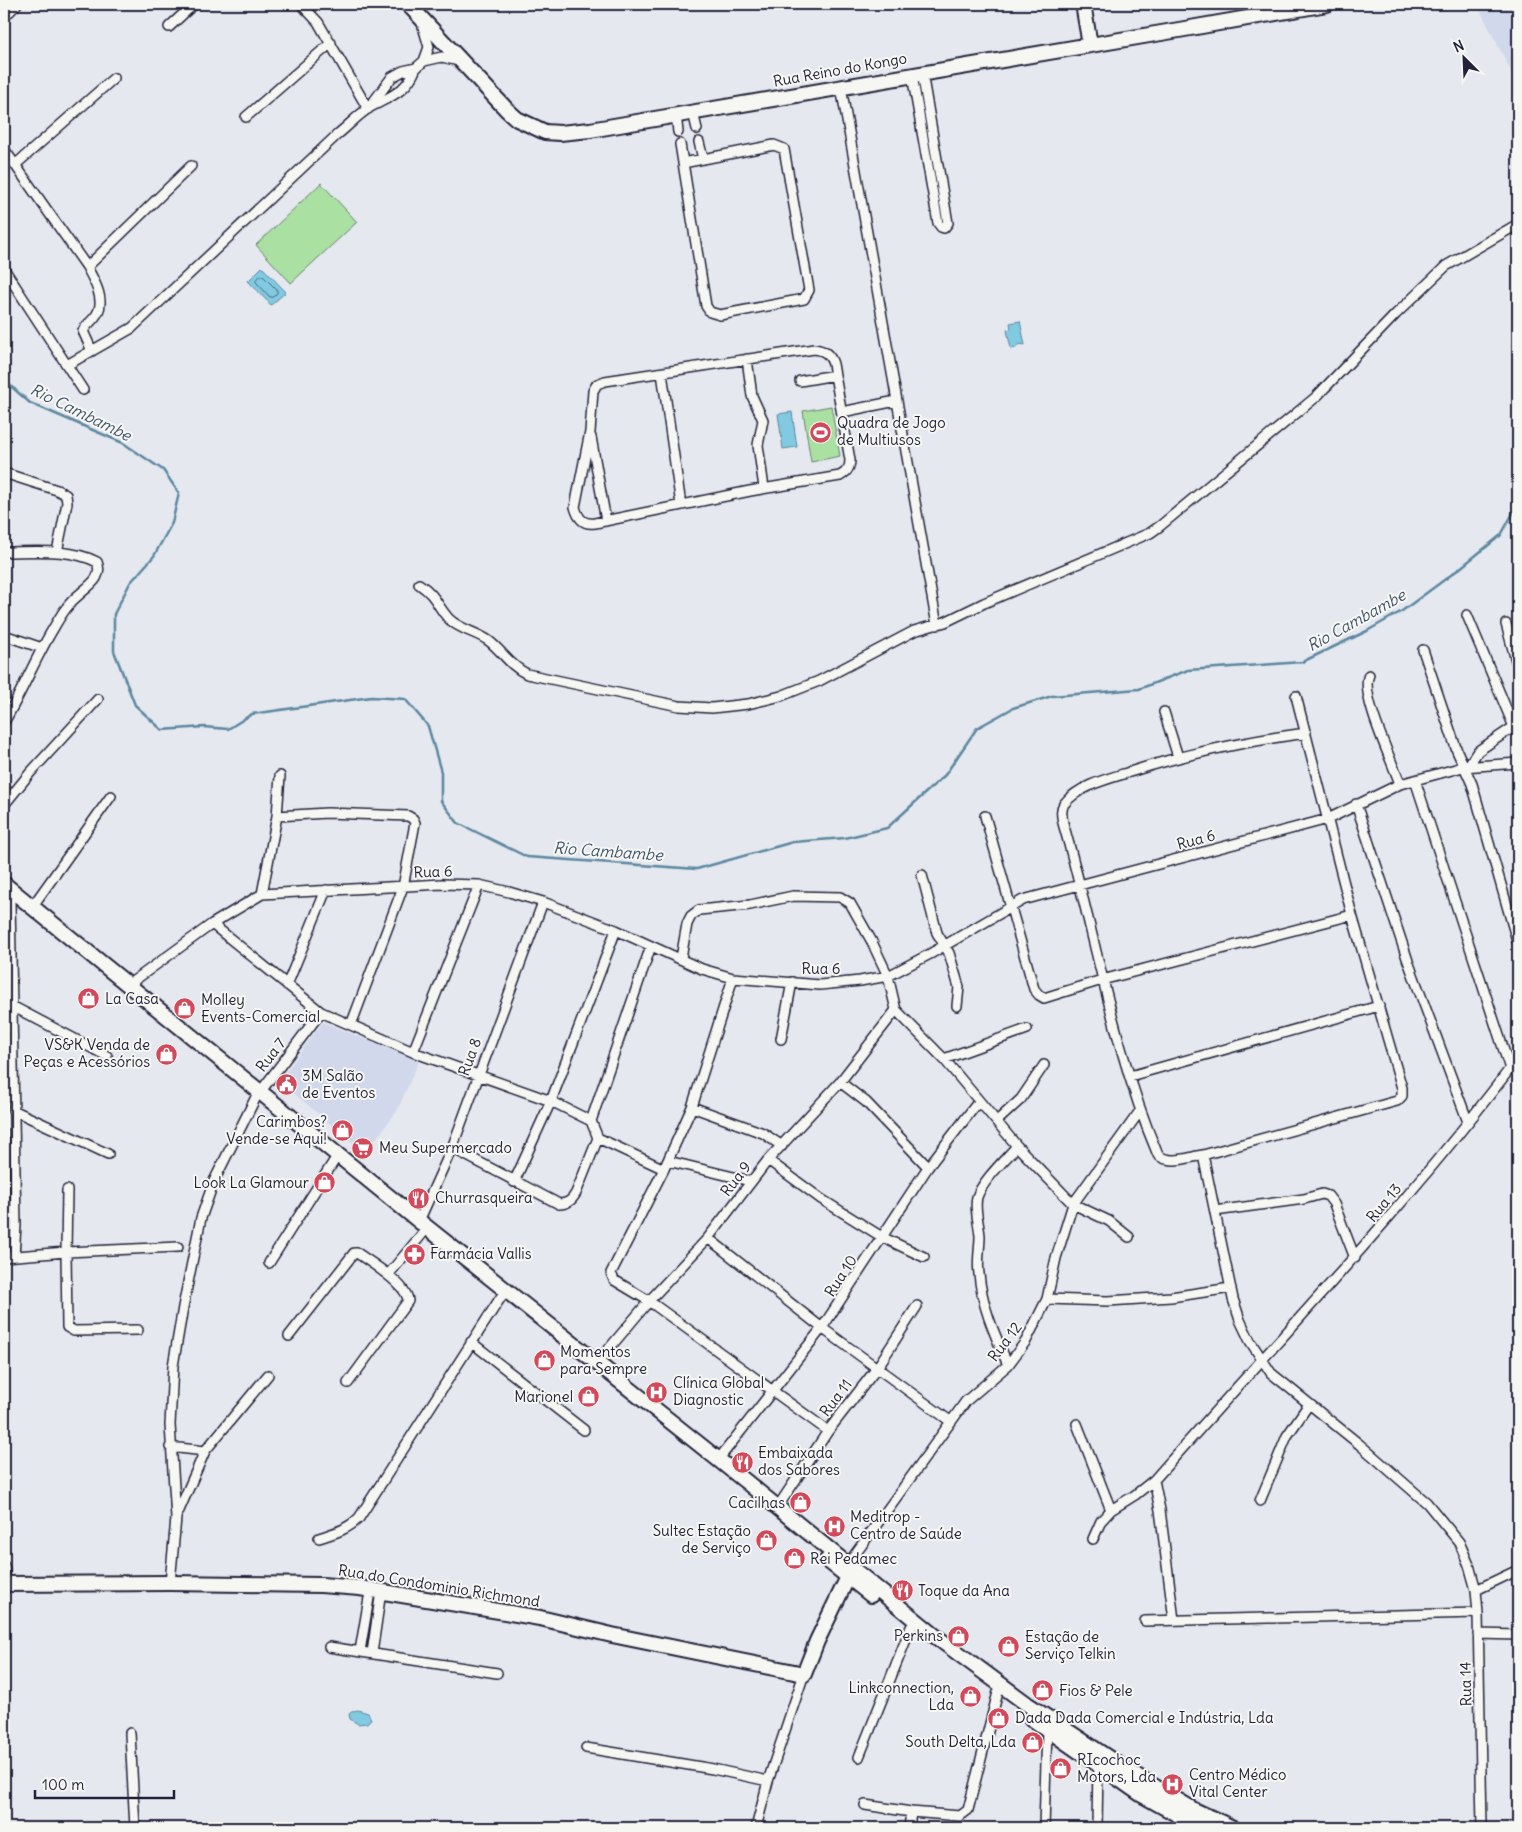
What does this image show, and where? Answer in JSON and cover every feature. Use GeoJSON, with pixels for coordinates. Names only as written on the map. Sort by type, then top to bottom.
{"type":"FeatureCollection","features":[{"type":"Feature","properties":{"kind":"main road","name":"Rua Reino do Kongo"},"geometry":{"type":"LineString","coordinates":[[408,4],[507,110],[530,126],[545,132],[560,133],[575,132],[1327,4]]}},
{"type":"Feature","properties":{"kind":"main road"},"geometry":{"type":"LineString","coordinates":[[1082,4],[1090,45]]}},
{"type":"Feature","properties":{"kind":"main road"},"geometry":{"type":"LineString","coordinates":[[4,884],[421,1227],[501,1297],[848,1570],[1039,1713],[1124,1769],[1194,1810],[1233,1828]]}},
{"type":"Feature","properties":{"kind":"main road"},"geometry":{"type":"LineString","coordinates":[[7,898],[258,1094],[334,1161],[597,1363],[718,1460],[777,1508],[911,1627],[1047,1729],[1142,1795],[1187,1820],[1206,1828]]}},
{"type":"Feature","properties":{"kind":"main road"},"geometry":{"type":"LineString","coordinates":[[804,1674],[848,1570]]}},
{"type":"Feature","properties":{"kind":"main road","name":"Rua do Condominio Richmond"},"geometry":{"type":"LineString","coordinates":[[5,1584],[170,1583],[321,1585],[540,1618],[612,1635],[804,1674]]}},
{"type":"Feature","properties":{"kind":"street"},"geometry":{"type":"LineString","coordinates":[[4,17],[17,4]]}},
{"type":"Feature","properties":{"kind":"street"},"geometry":{"type":"LineString","coordinates":[[169,27],[194,4]]}},
{"type":"Feature","properties":{"kind":"street"},"geometry":{"type":"LineString","coordinates":[[301,4],[318,22],[368,109]]}},
{"type":"Feature","properties":{"kind":"street"},"geometry":{"type":"LineString","coordinates":[[368,109],[392,77],[416,68],[424,61],[429,47],[419,15]]}},
{"type":"Feature","properties":{"kind":"street"},"geometry":{"type":"LineString","coordinates":[[246,117],[330,42]]}},
{"type":"Feature","properties":{"kind":"street"},"geometry":{"type":"LineString","coordinates":[[424,61],[442,58],[461,61]]}},
{"type":"Feature","properties":{"kind":"street"},"geometry":{"type":"LineString","coordinates":[[67,365],[132,328],[338,134],[368,109],[404,89],[416,68]]}},
{"type":"Feature","properties":{"kind":"street"},"geometry":{"type":"LineString","coordinates":[[917,74],[948,221],[947,226],[944,228],[938,223],[917,74]]}},
{"type":"Feature","properties":{"kind":"street"},"geometry":{"type":"LineString","coordinates":[[15,165],[114,78]]}},
{"type":"Feature","properties":{"kind":"street"},"geometry":{"type":"LineString","coordinates":[[841,87],[937,625]]}},
{"type":"Feature","properties":{"kind":"street"},"geometry":{"type":"LineString","coordinates":[[693,112],[697,129]]}},
{"type":"Feature","properties":{"kind":"street"},"geometry":{"type":"LineString","coordinates":[[676,114],[678,132]]}},
{"type":"Feature","properties":{"kind":"street"},"geometry":{"type":"LineString","coordinates":[[699,142],[703,159]]}},
{"type":"Feature","properties":{"kind":"street"},"geometry":{"type":"LineString","coordinates":[[680,144],[683,163],[706,306],[710,312],[720,315],[804,299],[809,290],[784,150],[774,145],[683,163]]}},
{"type":"Feature","properties":{"kind":"street"},"geometry":{"type":"LineString","coordinates":[[4,148],[87,267],[99,298],[98,313],[83,330],[92,351]]}},
{"type":"Feature","properties":{"kind":"street"},"geometry":{"type":"LineString","coordinates":[[87,267],[191,166]]}},
{"type":"Feature","properties":{"kind":"street"},"geometry":{"type":"LineString","coordinates":[[419,584],[430,591],[450,620],[489,641],[517,670],[526,674],[678,706],[727,707],[781,696],[819,682],[914,631],[937,625],[1150,533],[1316,397],[1396,314],[1446,266],[1518,224]]}},
{"type":"Feature","properties":{"kind":"street"},"geometry":{"type":"LineString","coordinates":[[4,268],[83,390]]}},
{"type":"Feature","properties":{"kind":"street"},"geometry":{"type":"LineString","coordinates":[[820,350],[825,351],[831,358],[835,375],[850,460],[849,469],[845,473],[834,477],[764,488],[606,521],[588,524],[583,522],[575,507],[590,432],[593,391],[597,384],[605,381],[747,359],[820,350]]}},
{"type":"Feature","properties":{"kind":"street"},"geometry":{"type":"LineString","coordinates":[[747,359],[752,396],[763,420],[758,445],[764,488]]}},
{"type":"Feature","properties":{"kind":"street"},"geometry":{"type":"LineString","coordinates":[[662,373],[681,505]]}},
{"type":"Feature","properties":{"kind":"street"},"geometry":{"type":"LineString","coordinates":[[800,380],[835,375]]}},
{"type":"Feature","properties":{"kind":"street"},"geometry":{"type":"LineString","coordinates":[[842,412],[896,401]]}},
{"type":"Feature","properties":{"kind":"street"},"geometry":{"type":"LineString","coordinates":[[590,432],[606,521]]}},
{"type":"Feature","properties":{"kind":"street"},"geometry":{"type":"LineString","coordinates":[[4,473],[64,492],[67,504],[57,552]]}},
{"type":"Feature","properties":{"kind":"street"},"geometry":{"type":"LineString","coordinates":[[4,552],[57,552],[82,556],[98,562],[100,568],[98,576],[66,606],[4,722]]}},
{"type":"Feature","properties":{"kind":"street"},"geometry":{"type":"LineString","coordinates":[[1466,766],[1478,751],[1516,725],[1467,615]]}},
{"type":"Feature","properties":{"kind":"street"},"geometry":{"type":"LineString","coordinates":[[1506,624],[1518,668]]}},
{"type":"Feature","properties":{"kind":"street"},"geometry":{"type":"LineString","coordinates":[[4,635],[42,648]]}},
{"type":"Feature","properties":{"kind":"street"},"geometry":{"type":"LineString","coordinates":[[1423,650],[1457,751],[1466,766],[1472,784],[1518,944]]}},
{"type":"Feature","properties":{"kind":"street"},"geometry":{"type":"LineString","coordinates":[[1369,675],[1366,686],[1372,713],[1400,784]]}},
{"type":"Feature","properties":{"kind":"street"},"geometry":{"type":"LineString","coordinates":[[1296,696],[1306,733],[1328,819],[1352,915],[1402,1088],[1402,1096],[1397,1101],[1204,1155],[1164,1160],[1158,1155],[1140,1111],[1102,980],[1081,884],[1061,812],[1069,799],[1105,780],[1178,757],[1261,739],[1306,733]]}},
{"type":"Feature","properties":{"kind":"street"},"geometry":{"type":"LineString","coordinates":[[4,805],[30,773],[98,699]]}},
{"type":"Feature","properties":{"kind":"street"},"geometry":{"type":"LineString","coordinates":[[1164,712],[1178,757]]}},
{"type":"Feature","properties":{"kind":"street","name":"Rua 6"},"geometry":{"type":"LineString","coordinates":[[128,985],[212,924],[262,894],[442,884],[478,885],[543,902],[616,930],[702,969],[733,978],[837,984],[888,976],[1024,900],[1328,819],[1400,784],[1466,766],[1478,767],[1518,763]]}},
{"type":"Feature","properties":{"kind":"street"},"geometry":{"type":"LineString","coordinates":[[262,894],[277,816],[280,776]]}},
{"type":"Feature","properties":{"kind":"street"},"geometry":{"type":"LineString","coordinates":[[1415,780],[1510,1069]]}},
{"type":"Feature","properties":{"kind":"street"},"geometry":{"type":"LineString","coordinates":[[32,907],[111,796]]}},
{"type":"Feature","properties":{"kind":"street"},"geometry":{"type":"LineString","coordinates":[[1356,804],[1408,961],[1468,1122]]}},
{"type":"Feature","properties":{"kind":"street"},"geometry":{"type":"LineString","coordinates":[[277,816],[327,813],[408,816],[415,823],[403,887],[351,1025]]}},
{"type":"Feature","properties":{"kind":"street"},"geometry":{"type":"LineString","coordinates":[[985,816],[1034,989],[1044,998],[1102,980],[1352,915]]}},
{"type":"Feature","properties":{"kind":"street"},"geometry":{"type":"LineString","coordinates":[[922,875],[937,933],[949,953],[959,987],[957,1006]]}},
{"type":"Feature","properties":{"kind":"street"},"geometry":{"type":"LineString","coordinates":[[413,1052],[478,885]]}},
{"type":"Feature","properties":{"kind":"street"},"geometry":{"type":"LineString","coordinates":[[287,985],[326,890]]}},
{"type":"Feature","properties":{"kind":"street"},"geometry":{"type":"LineString","coordinates":[[681,958],[687,924],[691,916],[699,910],[750,906],[793,896],[840,897],[845,899],[855,911],[888,976],[896,1010],[944,1058],[1017,1146],[1073,1204],[1109,1220],[1129,1237]]}},
{"type":"Feature","properties":{"kind":"street"},"geometry":{"type":"LineString","coordinates":[[7,898],[12,1006],[16,1225],[14,1256]]}},
{"type":"Feature","properties":{"kind":"street","name":"Rua 8"},"geometry":{"type":"LineString","coordinates":[[388,1275],[421,1227],[543,902]]}},
{"type":"Feature","properties":{"kind":"street"},"geometry":{"type":"LineString","coordinates":[[212,924],[321,1012],[413,1052],[551,1101],[591,1121],[598,1138],[576,1193],[569,1202],[559,1204],[452,1148]]}},
{"type":"Feature","properties":{"kind":"street"},"geometry":{"type":"LineString","coordinates":[[514,1182],[551,1101],[616,930]]}},
{"type":"Feature","properties":{"kind":"street"},"geometry":{"type":"LineString","coordinates":[[591,1121],[651,946]]}},
{"type":"Feature","properties":{"kind":"street"},"geometry":{"type":"LineString","coordinates":[[733,978],[692,1107],[666,1165],[612,1273],[614,1280],[649,1301],[828,1431]]}},
{"type":"Feature","properties":{"kind":"street"},"geometry":{"type":"LineString","coordinates":[[781,1039],[792,982]]}},
{"type":"Feature","properties":{"kind":"street"},"geometry":{"type":"LineString","coordinates":[[12,1006],[107,1056]]}},
{"type":"Feature","properties":{"kind":"street"},"geometry":{"type":"LineString","coordinates":[[1130,1076],[1379,1006]]}},
{"type":"Feature","properties":{"kind":"street","name":"Rua 9"},"geometry":{"type":"LineString","coordinates":[[597,1363],[649,1301],[708,1238],[768,1160],[840,1082],[896,1010]]}},
{"type":"Feature","properties":{"kind":"street","name":"Rua 7"},"geometry":{"type":"LineString","coordinates":[[176,1518],[170,1446],[174,1366],[201,1218],[214,1181],[258,1094],[321,1012]]}},
{"type":"Feature","properties":{"kind":"street"},"geometry":{"type":"LineString","coordinates":[[944,1058],[1027,1029]]}},
{"type":"Feature","properties":{"kind":"street","name":"Rua 13"},"geometry":{"type":"LineString","coordinates":[[1111,1510],[1154,1480],[1262,1358],[1355,1258],[1468,1122],[1518,1058]]}},
{"type":"Feature","properties":{"kind":"street"},"geometry":{"type":"LineString","coordinates":[[997,1121],[1021,1099],[1044,1065]]}},
{"type":"Feature","properties":{"kind":"street"},"geometry":{"type":"LineString","coordinates":[[840,1082],[866,1102],[928,1167]]}},
{"type":"Feature","properties":{"kind":"street","name":"Rua 10"},"geometry":{"type":"LineString","coordinates":[[718,1460],[822,1328],[928,1167],[979,1101]]}},
{"type":"Feature","properties":{"kind":"street"},"geometry":{"type":"LineString","coordinates":[[692,1107],[763,1132],[782,1146]]}},
{"type":"Feature","properties":{"kind":"street"},"geometry":{"type":"LineString","coordinates":[[13,1110],[108,1154]]}},
{"type":"Feature","properties":{"kind":"street","name":"Rua 12"},"geometry":{"type":"LineString","coordinates":[[848,1570],[950,1421],[966,1401],[1008,1365],[1026,1341],[1047,1299],[1056,1258],[1073,1204],[1140,1111]]}},
{"type":"Feature","properties":{"kind":"street"},"geometry":{"type":"LineString","coordinates":[[598,1138],[666,1165],[750,1182]]}},
{"type":"Feature","properties":{"kind":"street"},"geometry":{"type":"LineString","coordinates":[[1008,1365],[988,1321],[983,1300],[978,1272],[980,1237],[976,1208],[977,1199],[982,1187],[1017,1146]]}},
{"type":"Feature","properties":{"kind":"street","name":"Rua 14"},"geometry":{"type":"LineString","coordinates":[[1204,1155],[1231,1288],[1240,1320],[1250,1341],[1271,1373],[1427,1503],[1459,1542],[1469,1565],[1476,1590],[1478,1613],[1482,1828]]}},
{"type":"Feature","properties":{"kind":"street"},"geometry":{"type":"LineString","coordinates":[[768,1160],[821,1199],[882,1237],[924,1258]]}},
{"type":"Feature","properties":{"kind":"street"},"geometry":{"type":"LineString","coordinates":[[269,1263],[334,1161]]}},
{"type":"Feature","properties":{"kind":"street"},"geometry":{"type":"LineString","coordinates":[[67,1190],[65,1321],[69,1330],[138,1330]]}},
{"type":"Feature","properties":{"kind":"street"},"geometry":{"type":"LineString","coordinates":[[1215,1211],[1295,1200],[1322,1194],[1328,1196],[1334,1204],[1355,1258]]}},
{"type":"Feature","properties":{"kind":"street"},"geometry":{"type":"LineString","coordinates":[[708,1238],[822,1328],[950,1421]]}},
{"type":"Feature","properties":{"kind":"street"},"geometry":{"type":"LineString","coordinates":[[4,1258],[66,1252],[178,1247]]}},
{"type":"Feature","properties":{"kind":"street"},"geometry":{"type":"LineString","coordinates":[[289,1336],[354,1253],[357,1252],[388,1275],[405,1292],[408,1296],[408,1301],[348,1383]]}},
{"type":"Feature","properties":{"kind":"street"},"geometry":{"type":"LineString","coordinates":[[1047,1299],[1108,1301],[1171,1297],[1231,1288]]}},
{"type":"Feature","properties":{"kind":"street"},"geometry":{"type":"LineString","coordinates":[[319,1538],[343,1530],[359,1518],[501,1297]]}},
{"type":"Feature","properties":{"kind":"street","name":"Rua 11"},"geometry":{"type":"LineString","coordinates":[[777,1508],[828,1431],[877,1368],[917,1306]]}},
{"type":"Feature","properties":{"kind":"street"},"geometry":{"type":"LineString","coordinates":[[471,1342],[584,1430]]}},
{"type":"Feature","properties":{"kind":"street"},"geometry":{"type":"LineString","coordinates":[[170,1583],[176,1518],[205,1451],[268,1375]]}},
{"type":"Feature","properties":{"kind":"street"},"geometry":{"type":"LineString","coordinates":[[1260,1500],[1287,1436],[1309,1404]]}},
{"type":"Feature","properties":{"kind":"street"},"geometry":{"type":"LineString","coordinates":[[1077,1424],[1111,1510],[1101,1521],[1093,1539]]}},
{"type":"Feature","properties":{"kind":"street"},"geometry":{"type":"LineString","coordinates":[[170,1446],[205,1451]]}},
{"type":"Feature","properties":{"kind":"street"},"geometry":{"type":"LineString","coordinates":[[1154,1480],[1160,1510],[1174,1620]]}},
{"type":"Feature","properties":{"kind":"street"},"geometry":{"type":"LineString","coordinates":[[4,1566],[5,1584]]}},
{"type":"Feature","properties":{"kind":"street"},"geometry":{"type":"LineString","coordinates":[[1476,1590],[1518,1570]]}},
{"type":"Feature","properties":{"kind":"street"},"geometry":{"type":"LineString","coordinates":[[372,1653],[385,1595]]}},
{"type":"Feature","properties":{"kind":"street"},"geometry":{"type":"LineString","coordinates":[[360,1651],[369,1598]]}},
{"type":"Feature","properties":{"kind":"street"},"geometry":{"type":"LineString","coordinates":[[1145,1621],[1478,1613]]}},
{"type":"Feature","properties":{"kind":"street"},"geometry":{"type":"LineString","coordinates":[[859,1757],[911,1627]]}},
{"type":"Feature","properties":{"kind":"street"},"geometry":{"type":"LineString","coordinates":[[1478,1634],[1518,1635]]}},
{"type":"Feature","properties":{"kind":"street"},"geometry":{"type":"LineString","coordinates":[[329,1647],[497,1673]]}},
{"type":"Feature","properties":{"kind":"street"},"geometry":{"type":"LineString","coordinates":[[756,1828],[768,1781],[804,1674]]}},
{"type":"Feature","properties":{"kind":"street"},"geometry":{"type":"LineString","coordinates":[[865,1805],[911,1812],[960,1816],[968,1810],[998,1692]]}},
{"type":"Feature","properties":{"kind":"street"},"geometry":{"type":"LineString","coordinates":[[1044,1828],[1047,1729]]}},
{"type":"Feature","properties":{"kind":"street"},"geometry":{"type":"LineString","coordinates":[[130,1733],[135,1828]]}},
{"type":"Feature","properties":{"kind":"street"},"geometry":{"type":"LineString","coordinates":[[586,1748],[713,1769],[768,1781]]}},
{"type":"Feature","properties":{"kind":"street"},"geometry":{"type":"LineString","coordinates":[[1097,1828],[1098,1764]]}},
{"type":"Feature","properties":{"kind":"street"},"geometry":{"type":"LineString","coordinates":[[909,1828],[911,1812]]}},
{"type":"Feature","properties":{"kind":"shaded area"},"geometry":{"type":"Polygon","coordinates":[[[1477,4],[1518,4],[1518,85],[1477,4]]]}},
{"type":"Feature","properties":{"kind":"shaded area"},"geometry":{"type":"Polygon","coordinates":[[[323,1022],[419,1061],[397,1111],[365,1153],[279,1081],[323,1022]]]}},
{"type":"Feature","properties":{"kind":"green space"},"geometry":{"type":"Polygon","coordinates":[[[321,183],[357,222],[291,283],[256,245],[321,183]]]}},
{"type":"Feature","properties":{"kind":"green space","name":"Quadra de Jogo de Multiusos"},"geometry":{"type":"Polygon","coordinates":[[[831,406],[840,456],[811,462],[803,411],[831,406]]]}},
{"type":"Feature","properties":{"kind":"water"},"geometry":{"type":"Polygon","coordinates":[[[262,267],[286,292],[271,305],[248,281],[262,267]]]}},
{"type":"Feature","properties":{"kind":"water"},"geometry":{"type":"Polygon","coordinates":[[[1020,321],[1025,345],[1019,344],[1016,348],[1011,349],[1007,330],[1011,329],[1010,323],[1020,321]]]}},
{"type":"Feature","properties":{"kind":"water"},"geometry":{"type":"Polygon","coordinates":[[[792,412],[797,447],[783,449],[778,414],[792,412]]]}},
{"type":"Feature","properties":{"kind":"water"},"geometry":{"type":"Polygon","coordinates":[[[358,1710],[368,1713],[371,1719],[367,1723],[358,1724],[350,1719],[349,1714],[358,1710]]]}},
{"type":"Feature","properties":{"kind":"waterway","name":"Rio Cambambe"},"geometry":{"type":"LineString","coordinates":[[4,380],[30,403],[123,443],[163,470],[179,493],[172,523],[154,556],[130,583],[114,614],[114,651],[135,705],[162,730],[204,727],[228,729],[252,714],[371,697],[405,699],[428,726],[441,772],[441,801],[458,823],[527,857],[697,869],[793,842],[845,838],[887,828],[945,775],[977,728],[1013,708],[1052,696],[1139,689],[1188,670],[1302,662],[1367,631],[1402,611],[1501,535],[1518,504]]}},
{"type":"Feature","properties":{"kind":"place","name":"Quadra de Jogo de Multiusos"},"geometry":{"type":"Point","coordinates":[821,432]}},
{"type":"Feature","properties":{"kind":"place","name":"La Casa"},"geometry":{"type":"Point","coordinates":[89,999]}},
{"type":"Feature","properties":{"kind":"place","name":"Molley Events-Comercial"},"geometry":{"type":"Point","coordinates":[185,1009]}},
{"type":"Feature","properties":{"kind":"place","name":"VS&K Venda de Peças e Acessórios"},"geometry":{"type":"Point","coordinates":[166,1054]}},
{"type":"Feature","properties":{"kind":"place","name":"3M Salão de Eventos"},"geometry":{"type":"Point","coordinates":[286,1085]}},
{"type":"Feature","properties":{"kind":"place","name":"Carimbos? Vende-se Aqui!"},"geometry":{"type":"Point","coordinates":[343,1131]}},
{"type":"Feature","properties":{"kind":"place","name":"Meu Supermercado"},"geometry":{"type":"Point","coordinates":[363,1148]}},
{"type":"Feature","properties":{"kind":"place","name":"Look La Glamour"},"geometry":{"type":"Point","coordinates":[325,1183]}},
{"type":"Feature","properties":{"kind":"place","name":"Churrasqueira"},"geometry":{"type":"Point","coordinates":[419,1198]}},
{"type":"Feature","properties":{"kind":"place","name":"Farmácia Vallis"},"geometry":{"type":"Point","coordinates":[414,1254]}},
{"type":"Feature","properties":{"kind":"place","name":"Momentos para Sempre"},"geometry":{"type":"Point","coordinates":[544,1361]}},
{"type":"Feature","properties":{"kind":"place","name":"Clínica Global Diagnostic"},"geometry":{"type":"Point","coordinates":[657,1392]}},
{"type":"Feature","properties":{"kind":"place","name":"Marionel"},"geometry":{"type":"Point","coordinates":[589,1397]}},
{"type":"Feature","properties":{"kind":"place","name":"Embaixada dos Sabores"},"geometry":{"type":"Point","coordinates":[742,1462]}},
{"type":"Feature","properties":{"kind":"place","name":"Cacilhas"},"geometry":{"type":"Point","coordinates":[801,1503]}},
{"type":"Feature","properties":{"kind":"place","name":"Meditrop - Centro de Saúde"},"geometry":{"type":"Point","coordinates":[834,1526]}},
{"type":"Feature","properties":{"kind":"place","name":"Sultec Estação de Serviço"},"geometry":{"type":"Point","coordinates":[767,1540]}},
{"type":"Feature","properties":{"kind":"place","name":"Rei Pedamec"},"geometry":{"type":"Point","coordinates":[794,1559]}},
{"type":"Feature","properties":{"kind":"place","name":"Toque da Ana"},"geometry":{"type":"Point","coordinates":[902,1591]}},
{"type":"Feature","properties":{"kind":"place","name":"Perkins"},"geometry":{"type":"Point","coordinates":[959,1636]}},
{"type":"Feature","properties":{"kind":"place","name":"Estação de Serviço Telkin"},"geometry":{"type":"Point","coordinates":[1009,1646]}},
{"type":"Feature","properties":{"kind":"place","name":"Fios & Pele"},"geometry":{"type":"Point","coordinates":[1043,1691]}},
{"type":"Feature","properties":{"kind":"place","name":"Linkconnection, Lda"},"geometry":{"type":"Point","coordinates":[970,1697]}},
{"type":"Feature","properties":{"kind":"place","name":"Dada Dada Comercial e Indústria, Lda"},"geometry":{"type":"Point","coordinates":[999,1718]}},
{"type":"Feature","properties":{"kind":"place","name":"South Delta, Lda"},"geometry":{"type":"Point","coordinates":[1032,1742]}},
{"type":"Feature","properties":{"kind":"place","name":"RIcochoc Motors, Lda"},"geometry":{"type":"Point","coordinates":[1061,1769]}},
{"type":"Feature","properties":{"kind":"place","name":"Centro Médico Vital Center"},"geometry":{"type":"Point","coordinates":[1173,1784]}}]}
